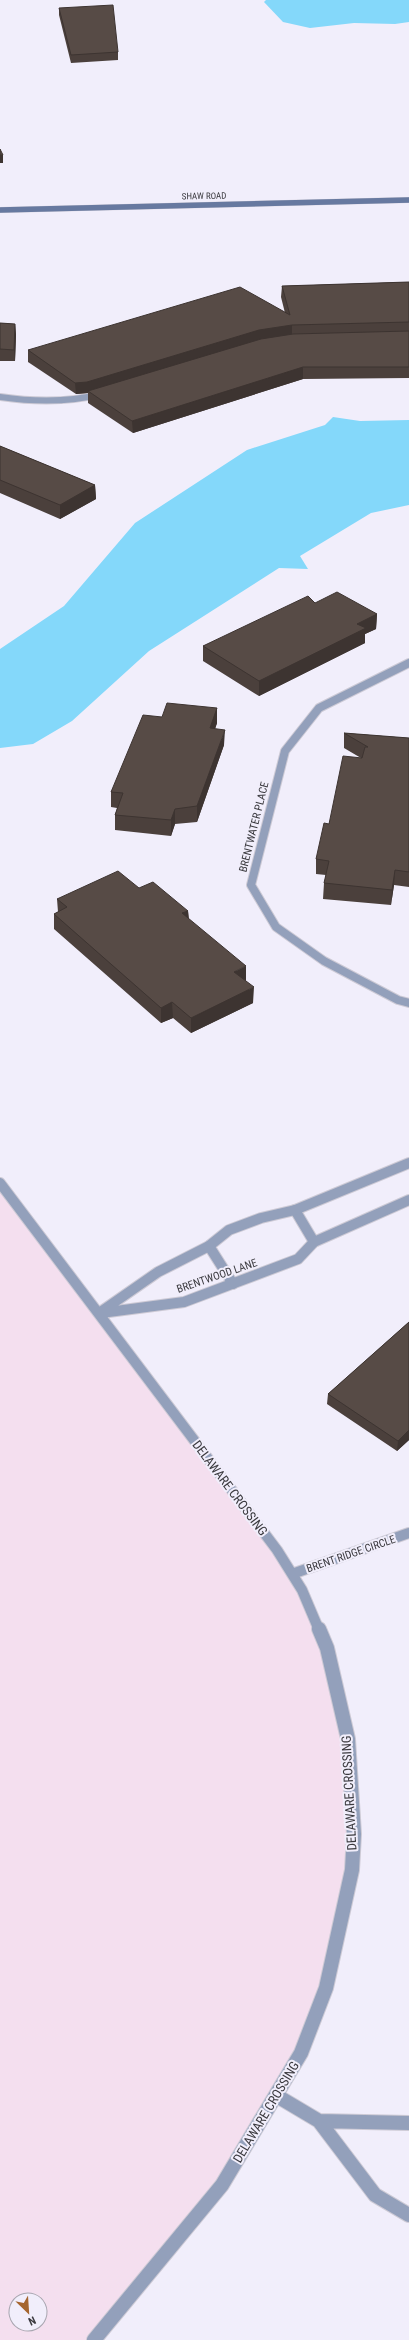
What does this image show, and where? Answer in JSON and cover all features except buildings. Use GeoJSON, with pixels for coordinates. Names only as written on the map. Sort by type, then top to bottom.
{"type":"FeatureCollection","features":[{"type":"Feature","properties":{"kind":"main road","name":"SHAW ROAD"},"geometry":{"type":"LineString","coordinates":[[0,210],[409,200]]}},
{"type":"Feature","properties":{"kind":"street"},"geometry":{"type":"LineString","coordinates":[[0,397],[56,401],[88,398],[110,391]]}},
{"type":"Feature","properties":{"kind":"street","name":"BRENTWATER PLACE"},"geometry":{"type":"LineString","coordinates":[[409,664],[319,708],[285,751],[251,885],[276,927],[324,961],[398,1000],[409,1003]]}},
{"type":"Feature","properties":{"kind":"street"},"geometry":{"type":"LineString","coordinates":[[99,1313],[158,1272],[209,1246],[229,1230],[261,1218],[295,1210],[409,1163]]}},
{"type":"Feature","properties":{"kind":"street","name":"DELAWARE CROSSING"},"geometry":{"type":"LineString","coordinates":[[0,1183],[277,1550],[302,1590],[327,1648],[348,1739],[354,1834],[352,1870],[326,1988],[301,2053],[277,2096],[222,2185],[94,2340]]}},
{"type":"Feature","properties":{"kind":"street","name":"BRENTWOOD LANE"},"geometry":{"type":"LineString","coordinates":[[99,1313],[184,1302],[298,1259],[314,1242],[409,1200]]}},
{"type":"Feature","properties":{"kind":"street"},"geometry":{"type":"LineString","coordinates":[[295,1210],[314,1242]]}},
{"type":"Feature","properties":{"kind":"street"},"geometry":{"type":"LineString","coordinates":[[209,1246],[233,1284]]}},
{"type":"Feature","properties":{"kind":"street","name":"BRENT RIDGE CIRCLE"},"geometry":{"type":"LineString","coordinates":[[292,1574],[409,1533]]}},
{"type":"Feature","properties":{"kind":"street"},"geometry":{"type":"LineString","coordinates":[[277,2096],[319,2121],[375,2195],[409,2215]]}},
{"type":"Feature","properties":{"kind":"street"},"geometry":{"type":"LineString","coordinates":[[319,2121],[409,2123]]}},
{"type":"Feature","properties":{"kind":"shaded area"},"geometry":{"type":"Polygon","coordinates":[[[0,1183],[277,1550],[327,1648],[348,1739],[352,1870],[301,2053],[222,2185],[94,2340],[0,2340],[0,1183]]]}},
{"type":"Feature","properties":{"kind":"water"},"geometry":{"type":"Polygon","coordinates":[[[266,0],[409,0],[409,22],[395,24],[354,23],[310,28],[283,22],[264,2],[266,0]]]}},
{"type":"Feature","properties":{"kind":"water"},"geometry":{"type":"Polygon","coordinates":[[[333,417],[360,421],[409,420],[409,505],[371,513],[300,556],[308,569],[279,568],[149,651],[72,721],[33,744],[0,748],[0,649],[64,606],[135,523],[247,450],[325,425],[333,417]]]}}]}
